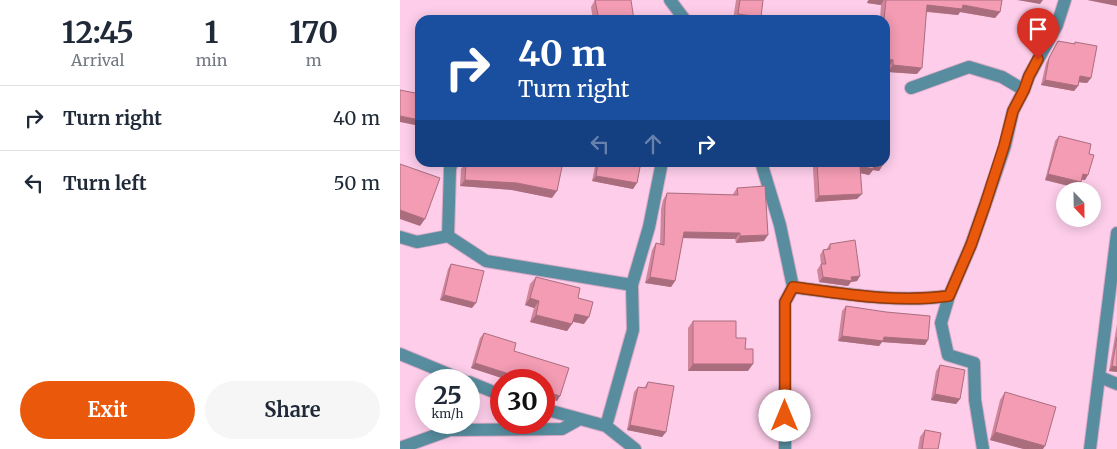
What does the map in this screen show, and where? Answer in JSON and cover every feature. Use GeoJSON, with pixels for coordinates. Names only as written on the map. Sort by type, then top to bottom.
{"type":"FeatureCollection","features":[{"type":"Feature","properties":{"kind":"street"},"geometry":{"type":"LineString","coordinates":[[670,0],[681,15]]}},
{"type":"Feature","properties":{"kind":"street"},"geometry":{"type":"LineString","coordinates":[[983,449],[975,400],[974,363],[948,355],[941,324],[949,296],[971,245],[1004,146],[1013,111],[1029,76],[1057,25],[1065,0]]}},
{"type":"Feature","properties":{"kind":"street"},"geometry":{"type":"LineString","coordinates":[[911,88],[969,67],[1002,77],[1024,90]]}},
{"type":"Feature","properties":{"kind":"street"},"geometry":{"type":"LineString","coordinates":[[448,236],[451,167]]}},
{"type":"Feature","properties":{"kind":"street"},"geometry":{"type":"LineString","coordinates":[[606,426],[633,330],[632,285],[649,227],[661,167]]}},
{"type":"Feature","properties":{"kind":"street"},"geometry":{"type":"LineString","coordinates":[[763,167],[780,225],[793,287],[785,302],[785,449]]}},
{"type":"Feature","properties":{"kind":"street"},"geometry":{"type":"LineString","coordinates":[[1090,449],[1117,233]]}},
{"type":"Feature","properties":{"kind":"street"},"geometry":{"type":"LineString","coordinates":[[400,237],[417,242],[448,236],[486,261],[632,285]]}},
{"type":"Feature","properties":{"kind":"street"},"geometry":{"type":"LineString","coordinates":[[793,287],[870,298],[922,300],[949,296]]}},
{"type":"Feature","properties":{"kind":"street"},"geometry":{"type":"LineString","coordinates":[[400,354],[436,369]]}},
{"type":"Feature","properties":{"kind":"street"},"geometry":{"type":"LineString","coordinates":[[1100,377],[1117,384]]}},
{"type":"Feature","properties":{"kind":"street"},"geometry":{"type":"LineString","coordinates":[[555,412],[606,426],[636,449]]}},
{"type":"Feature","properties":{"kind":"street"},"geometry":{"type":"LineString","coordinates":[[400,448],[450,430],[562,429],[580,419]]}},
{"type":"Feature","properties":{"kind":"building"},"geometry":{"type":"Polygon","coordinates":[[[595,0],[631,0],[633,15],[598,15],[595,0]]]}},
{"type":"Feature","properties":{"kind":"building"},"geometry":{"type":"Polygon","coordinates":[[[740,0],[763,0],[761,15],[738,14],[740,0]]]}},
{"type":"Feature","properties":{"kind":"building"},"geometry":{"type":"Polygon","coordinates":[[[886,0],[1002,0],[1000,12],[963,5],[962,9],[927,5],[922,68],[893,65],[893,60],[890,60],[890,15],[884,15],[886,0]]]}},
{"type":"Feature","properties":{"kind":"building"},"geometry":{"type":"Polygon","coordinates":[[[1058,41],[1097,46],[1091,78],[1080,76],[1078,86],[1045,80],[1049,58],[1058,41]]]}},
{"type":"Feature","properties":{"kind":"building"},"geometry":{"type":"Polygon","coordinates":[[[400,90],[415,93],[415,119],[400,116],[400,90]]]}},
{"type":"Feature","properties":{"kind":"building"},"geometry":{"type":"Polygon","coordinates":[[[1059,136],[1091,144],[1089,154],[1094,155],[1088,175],[1083,174],[1081,182],[1048,174],[1059,136]]]}},
{"type":"Feature","properties":{"kind":"building"},"geometry":{"type":"Polygon","coordinates":[[[400,164],[440,178],[425,219],[400,210],[400,164]]]}},
{"type":"Feature","properties":{"kind":"building"},"geometry":{"type":"Polygon","coordinates":[[[466,167],[562,167],[557,191],[517,183],[465,180],[466,167]]]}},
{"type":"Feature","properties":{"kind":"building"},"geometry":{"type":"Polygon","coordinates":[[[597,167],[640,167],[637,183],[596,176],[597,167]]]}},
{"type":"Feature","properties":{"kind":"building"},"geometry":{"type":"Polygon","coordinates":[[[817,167],[860,167],[862,194],[819,196],[817,167]]]}},
{"type":"Feature","properties":{"kind":"building"},"geometry":{"type":"Polygon","coordinates":[[[765,186],[768,235],[740,236],[740,233],[684,232],[675,281],[650,277],[656,243],[664,245],[667,193],[738,195],[737,188],[765,186]]]}},
{"type":"Feature","properties":{"kind":"building"},"geometry":{"type":"Polygon","coordinates":[[[855,240],[860,276],[851,277],[852,281],[823,277],[821,264],[826,264],[823,250],[830,249],[830,244],[855,240]]]}},
{"type":"Feature","properties":{"kind":"building"},"geometry":{"type":"Polygon","coordinates":[[[451,264],[484,271],[476,303],[444,295],[451,264]]]}},
{"type":"Feature","properties":{"kind":"building"},"geometry":{"type":"Polygon","coordinates":[[[536,277],[580,288],[578,298],[593,302],[589,317],[575,314],[572,324],[536,315],[539,301],[530,298],[536,277]]]}},
{"type":"Feature","properties":{"kind":"building"},"geometry":{"type":"Polygon","coordinates":[[[846,306],[930,316],[928,340],[884,337],[883,341],[842,336],[846,306]]]}},
{"type":"Feature","properties":{"kind":"building"},"geometry":{"type":"Polygon","coordinates":[[[693,321],[736,321],[736,338],[746,338],[745,349],[753,349],[753,364],[693,364],[693,321]]]}},
{"type":"Feature","properties":{"kind":"building"},"geometry":{"type":"Polygon","coordinates":[[[484,333],[516,343],[514,351],[569,368],[560,396],[555,394],[555,369],[494,369],[475,363],[484,333]]]}},
{"type":"Feature","properties":{"kind":"building"},"geometry":{"type":"Polygon","coordinates":[[[1117,337],[1117,367],[1112,366],[1117,337]]]}},
{"type":"Feature","properties":{"kind":"building"},"geometry":{"type":"Polygon","coordinates":[[[940,365],[965,370],[960,399],[935,394],[940,365]]]}},
{"type":"Feature","properties":{"kind":"building"},"geometry":{"type":"Polygon","coordinates":[[[648,382],[674,386],[666,432],[630,425],[638,387],[646,388],[648,382]]]}},
{"type":"Feature","properties":{"kind":"building"},"geometry":{"type":"Polygon","coordinates":[[[1005,392],[1056,407],[1045,446],[995,432],[1005,392]]]}},
{"type":"Feature","properties":{"kind":"building"},"geometry":{"type":"Polygon","coordinates":[[[925,430],[941,433],[938,449],[922,449],[925,430]]]}},
{"type":"Feature","properties":{"kind":"route"},"geometry":{"type":"LineString","coordinates":[[785,416],[785,302],[793,287],[870,298],[922,300],[949,296],[971,245],[985,205],[1013,111],[1038,59]]}}]}
